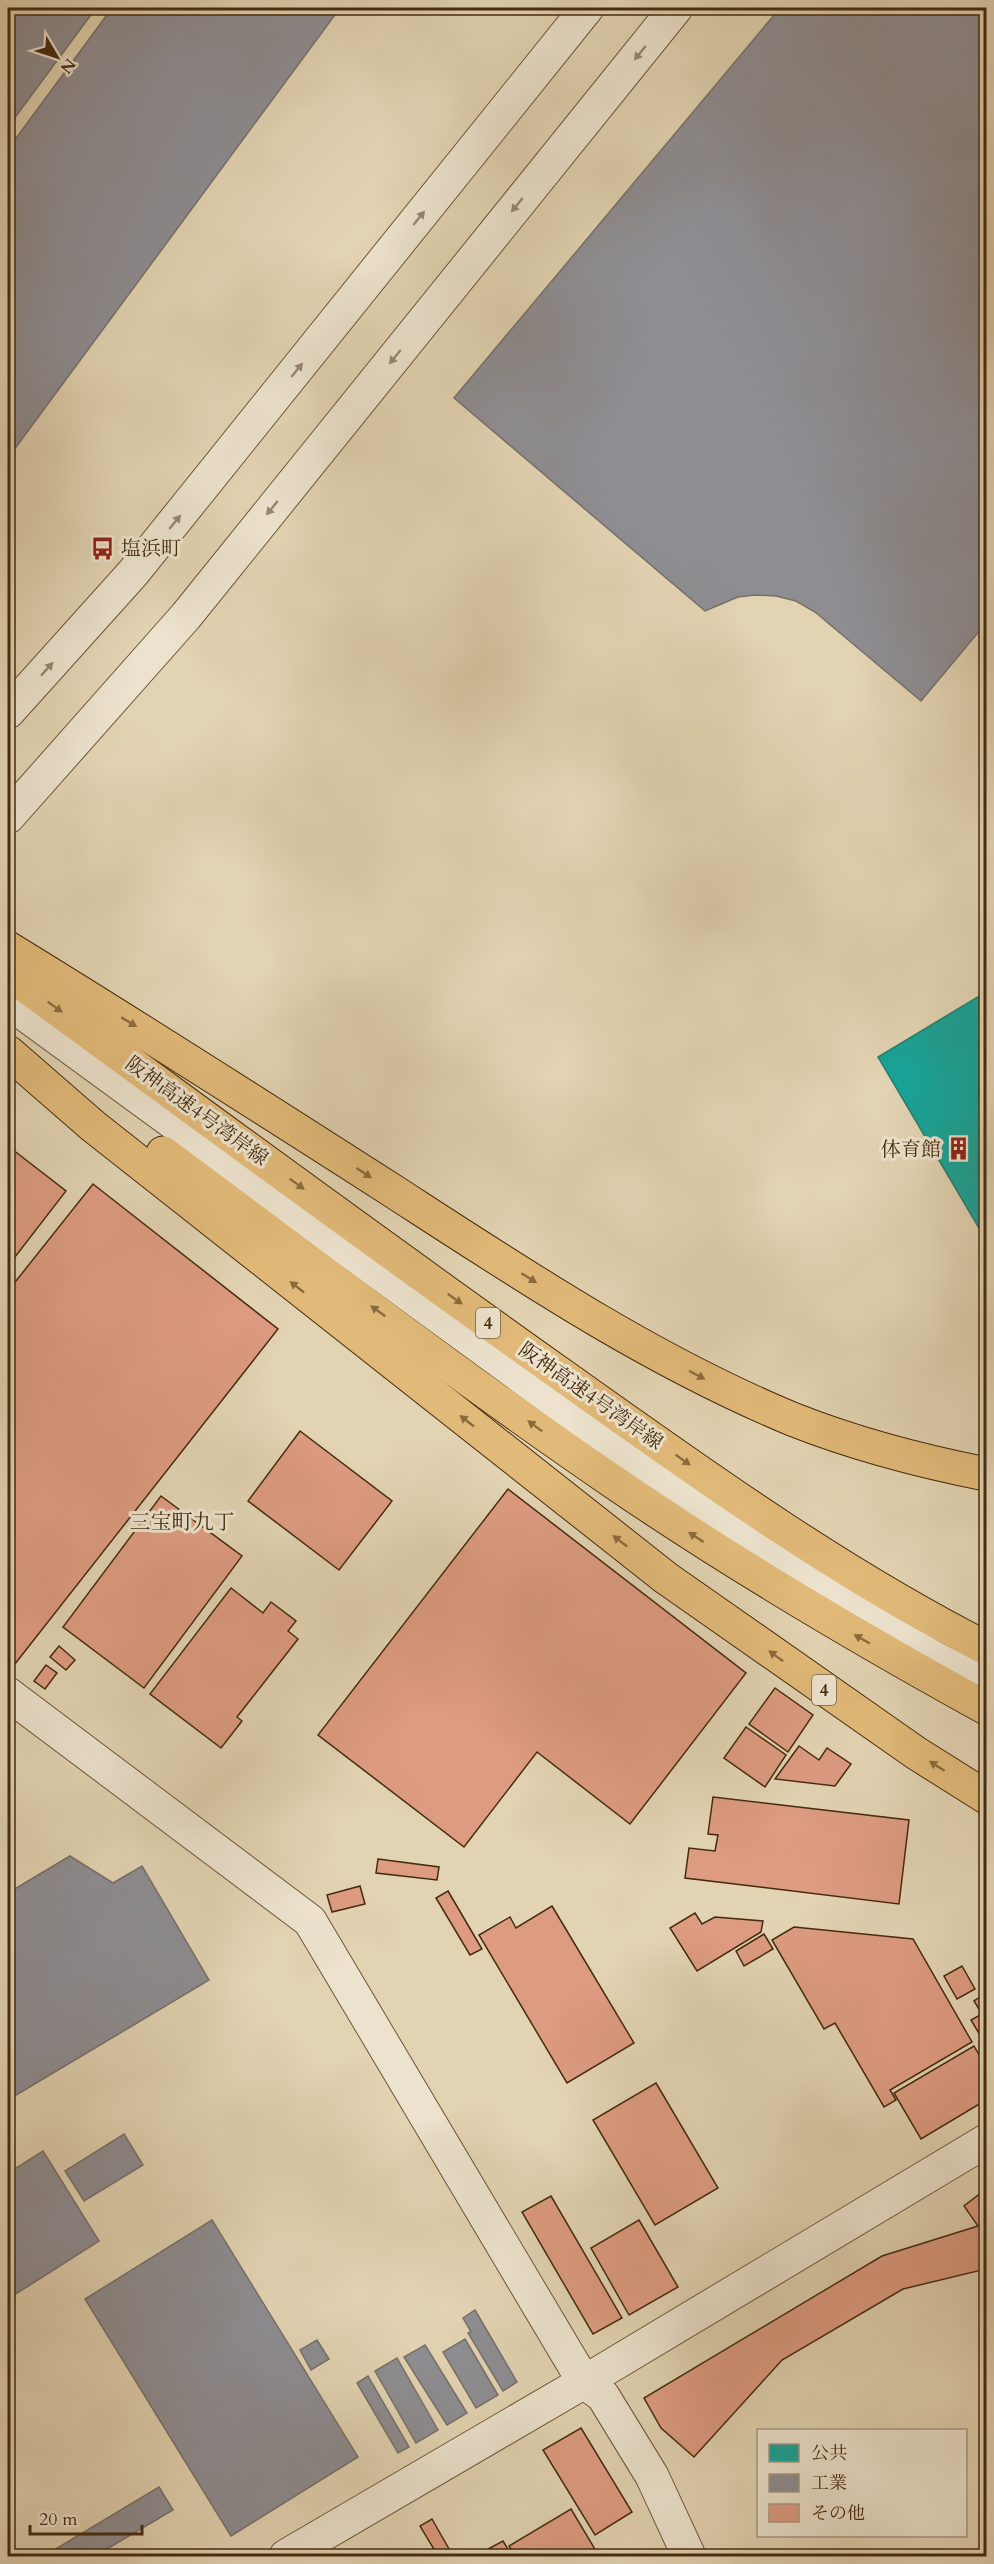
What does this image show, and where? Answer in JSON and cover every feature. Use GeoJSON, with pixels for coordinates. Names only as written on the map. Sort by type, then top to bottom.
{"type":"FeatureCollection","features":[{"type":"Feature","properties":{"kind":"highway"},"geometry":{"type":"LineString","coordinates":[[8,948],[152,1036],[498,1259],[613,1329],[705,1380],[794,1419],[872,1447],[987,1474]]}},
{"type":"Feature","properties":{"kind":"highway","name":"阪神高速4号湾岸線"},"geometry":{"type":"LineString","coordinates":[[8,973],[421,1275],[780,1527],[956,1632],[987,1648]]}},
{"type":"Feature","properties":{"kind":"highway"},"geometry":{"type":"LineString","coordinates":[[8,1039],[614,1483],[730,1559],[830,1620],[987,1708]]}},
{"type":"Feature","properties":{"kind":"highway","name":"4"},"geometry":{"type":"LineString","coordinates":[[8,1052],[93,1126],[666,1578],[916,1753],[987,1797]]}},
{"type":"Feature","properties":{"kind":"street"},"geometry":{"type":"LineString","coordinates":[[8,712],[134,573],[588,8]]}},
{"type":"Feature","properties":{"kind":"street"},"geometry":{"type":"LineString","coordinates":[[8,817],[186,616],[676,8]]}},
{"type":"Feature","properties":{"kind":"street"},"geometry":{"type":"LineString","coordinates":[[8,1002],[750,1544],[936,1659],[987,1683]]}},
{"type":"Feature","properties":{"kind":"street"},"geometry":{"type":"LineString","coordinates":[[8,1694],[310,1921],[584,2382],[603,2396],[646,2466],[689,2556]]}},
{"type":"Feature","properties":{"kind":"street"},"geometry":{"type":"LineString","coordinates":[[285,2556],[584,2382],[987,2141]]}},
{"type":"Feature","properties":{"kind":"building: 公共","name":"体育館"},"geometry":{"type":"Polygon","coordinates":[[[986,992],[986,1240],[878,1057],[986,992]]]}},
{"type":"Feature","properties":{"kind":"building: 工業"},"geometry":{"type":"Polygon","coordinates":[[[8,8],[96,8],[8,127],[8,8]]]}},
{"type":"Feature","properties":{"kind":"building: 工業"},"geometry":{"type":"Polygon","coordinates":[[[112,8],[340,8],[8,458],[8,149],[112,8]]]}},
{"type":"Feature","properties":{"kind":"building: 工業"},"geometry":{"type":"Polygon","coordinates":[[[780,8],[986,8],[986,623],[921,701],[815,612],[796,601],[776,596],[755,595],[738,597],[705,611],[454,398],[780,8]]]}},
{"type":"Feature","properties":{"kind":"building: 工業"},"geometry":{"type":"Polygon","coordinates":[[[70,1856],[113,1883],[142,1866],[209,1980],[8,2100],[8,1893],[70,1856]]]}},
{"type":"Feature","properties":{"kind":"building: 工業"},"geometry":{"type":"Polygon","coordinates":[[[124,2134],[143,2165],[84,2201],[65,2171],[124,2134]]]}},
{"type":"Feature","properties":{"kind":"building: 工業"},"geometry":{"type":"Polygon","coordinates":[[[43,2151],[99,2241],[8,2299],[8,2188],[12,2185],[8,2173],[43,2151]]]}},
{"type":"Feature","properties":{"kind":"building: 工業"},"geometry":{"type":"Polygon","coordinates":[[[212,2220],[358,2457],[231,2536],[85,2299],[212,2220]]]}},
{"type":"Feature","properties":{"kind":"building: 工業"},"geometry":{"type":"Polygon","coordinates":[[[475,2310],[517,2382],[503,2391],[468,2333],[471,2332],[463,2318],[475,2310]]]}},
{"type":"Feature","properties":{"kind":"building: 工業"},"geometry":{"type":"Polygon","coordinates":[[[465,2339],[498,2395],[476,2408],[443,2352],[465,2339]]]}},
{"type":"Feature","properties":{"kind":"building: 工業"},"geometry":{"type":"Polygon","coordinates":[[[317,2340],[329,2359],[311,2370],[300,2350],[317,2340]]]}},
{"type":"Feature","properties":{"kind":"building: 工業"},"geometry":{"type":"Polygon","coordinates":[[[425,2345],[467,2413],[447,2425],[404,2357],[425,2345]]]}},
{"type":"Feature","properties":{"kind":"building: 工業"},"geometry":{"type":"Polygon","coordinates":[[[397,2358],[438,2430],[416,2443],[375,2371],[397,2358]]]}},
{"type":"Feature","properties":{"kind":"building: 工業"},"geometry":{"type":"Polygon","coordinates":[[[368,2376],[409,2447],[398,2453],[357,2383],[368,2376]]]}},
{"type":"Feature","properties":{"kind":"building: 工業"},"geometry":{"type":"Polygon","coordinates":[[[159,2487],[173,2510],[95,2556],[44,2556],[159,2487]]]}},
{"type":"Feature","properties":{"kind":"building: その他"},"geometry":{"type":"Polygon","coordinates":[[[8,1146],[66,1191],[8,1266],[8,1146]]]}},
{"type":"Feature","properties":{"kind":"building: その他"},"geometry":{"type":"Polygon","coordinates":[[[93,1184],[278,1329],[11,1669],[8,1665],[8,1291],[93,1184]]]}},
{"type":"Feature","properties":{"kind":"building: その他"},"geometry":{"type":"Polygon","coordinates":[[[300,1431],[392,1501],[339,1570],[248,1501],[300,1431]]]}},
{"type":"Feature","properties":{"kind":"building: その他"},"geometry":{"type":"Polygon","coordinates":[[[508,1489],[746,1673],[630,1824],[537,1752],[464,1847],[318,1735],[508,1489]]]}},
{"type":"Feature","properties":{"kind":"building: その他"},"geometry":{"type":"Polygon","coordinates":[[[161,1496],[242,1556],[144,1688],[63,1627],[161,1496]]]}},
{"type":"Feature","properties":{"kind":"building: その他"},"geometry":{"type":"Polygon","coordinates":[[[231,1588],[263,1613],[271,1602],[296,1621],[288,1631],[298,1639],[237,1717],[242,1721],[221,1748],[150,1694],[231,1588]]]}},
{"type":"Feature","properties":{"kind":"building: その他"},"geometry":{"type":"Polygon","coordinates":[[[59,1646],[75,1660],[66,1670],[50,1657],[59,1646]]]}},
{"type":"Feature","properties":{"kind":"building: その他"},"geometry":{"type":"Polygon","coordinates":[[[46,1665],[57,1673],[45,1689],[34,1681],[46,1665]]]}},
{"type":"Feature","properties":{"kind":"building: その他"},"geometry":{"type":"Polygon","coordinates":[[[775,1688],[813,1715],[788,1752],[749,1724],[775,1688]]]}},
{"type":"Feature","properties":{"kind":"building: その他"},"geometry":{"type":"Polygon","coordinates":[[[746,1727],[786,1755],[765,1787],[724,1758],[746,1727]]]}},
{"type":"Feature","properties":{"kind":"building: その他"},"geometry":{"type":"Polygon","coordinates":[[[799,1746],[819,1760],[827,1748],[851,1764],[835,1786],[775,1779],[799,1746]]]}},
{"type":"Feature","properties":{"kind":"building: その他"},"geometry":{"type":"Polygon","coordinates":[[[713,1797],[909,1820],[899,1904],[685,1878],[689,1848],[715,1851],[718,1835],[708,1834],[713,1797]]]}},
{"type":"Feature","properties":{"kind":"building: その他"},"geometry":{"type":"Polygon","coordinates":[[[378,1859],[439,1867],[437,1880],[376,1873],[378,1859]]]}},
{"type":"Feature","properties":{"kind":"building: その他"},"geometry":{"type":"Polygon","coordinates":[[[360,1886],[365,1904],[332,1912],[327,1895],[360,1886]]]}},
{"type":"Feature","properties":{"kind":"building: その他"},"geometry":{"type":"Polygon","coordinates":[[[448,1891],[482,1949],[470,1955],[436,1898],[448,1891]]]}},
{"type":"Feature","properties":{"kind":"building: その他"},"geometry":{"type":"Polygon","coordinates":[[[552,1906],[634,2043],[567,2083],[479,1935],[510,1917],[516,1928],[552,1906]]]}},
{"type":"Feature","properties":{"kind":"building: その他"},"geometry":{"type":"Polygon","coordinates":[[[695,1913],[702,1924],[715,1917],[763,1921],[761,1932],[697,1971],[670,1928],[695,1913]]]}},
{"type":"Feature","properties":{"kind":"building: その他"},"geometry":{"type":"Polygon","coordinates":[[[794,1927],[913,1939],[972,2042],[890,2090],[896,2100],[884,2107],[835,2023],[824,2029],[772,1940],[794,1927]]]}},
{"type":"Feature","properties":{"kind":"building: その他"},"geometry":{"type":"Polygon","coordinates":[[[764,1934],[773,1949],[744,1966],[736,1951],[764,1934]]]}},
{"type":"Feature","properties":{"kind":"building: その他"},"geometry":{"type":"Polygon","coordinates":[[[962,1966],[975,1989],[957,1999],[944,1976],[962,1966]]]}},
{"type":"Feature","properties":{"kind":"building: その他"},"geometry":{"type":"Polygon","coordinates":[[[986,1993],[986,2031],[980,2035],[971,2020],[982,2014],[974,2001],[986,1993]]]}},
{"type":"Feature","properties":{"kind":"building: その他"},"geometry":{"type":"Polygon","coordinates":[[[986,2038],[986,2055],[979,2043],[986,2038]]]}},
{"type":"Feature","properties":{"kind":"building: その他"},"geometry":{"type":"Polygon","coordinates":[[[974,2046],[986,2067],[986,2100],[921,2139],[894,2093],[974,2046]]]}},
{"type":"Feature","properties":{"kind":"building: その他"},"geometry":{"type":"Polygon","coordinates":[[[656,2083],[718,2188],[655,2225],[593,2120],[656,2083]]]}},
{"type":"Feature","properties":{"kind":"building: その他"},"geometry":{"type":"Polygon","coordinates":[[[986,2189],[986,2269],[903,2289],[782,2360],[694,2457],[661,2428],[644,2398],[882,2256],[978,2226],[964,2206],[986,2189]]]}},
{"type":"Feature","properties":{"kind":"building: その他"},"geometry":{"type":"Polygon","coordinates":[[[551,2196],[622,2318],[593,2334],[522,2212],[551,2196]]]}},
{"type":"Feature","properties":{"kind":"building: その他"},"geometry":{"type":"Polygon","coordinates":[[[639,2220],[678,2287],[629,2315],[591,2248],[639,2220]]]}},
{"type":"Feature","properties":{"kind":"building: その他"},"geometry":{"type":"Polygon","coordinates":[[[581,2428],[632,2512],[595,2535],[543,2450],[581,2428]]]}},
{"type":"Feature","properties":{"kind":"building: その他"},"geometry":{"type":"Polygon","coordinates":[[[571,2509],[599,2556],[515,2556],[509,2546],[571,2509]]]}},
{"type":"Feature","properties":{"kind":"building: その他"},"geometry":{"type":"Polygon","coordinates":[[[432,2519],[453,2556],[438,2556],[420,2526],[432,2519]]]}},
{"type":"Feature","properties":{"kind":"building: その他"},"geometry":{"type":"Polygon","coordinates":[[[503,2541],[512,2556],[493,2556],[488,2549],[503,2541]]]}},
{"type":"Feature","properties":{"kind":"place","name":"塩浜町"},"geometry":{"type":"Point","coordinates":[103,548]}},
{"type":"Feature","properties":{"kind":"place","name":"体育館"},"geometry":{"type":"Point","coordinates":[959,1149]}},
{"type":"Feature","properties":{"kind":"district","name":"三宝町九丁"},"geometry":{"type":"Point","coordinates":[182,1522]}}]}
